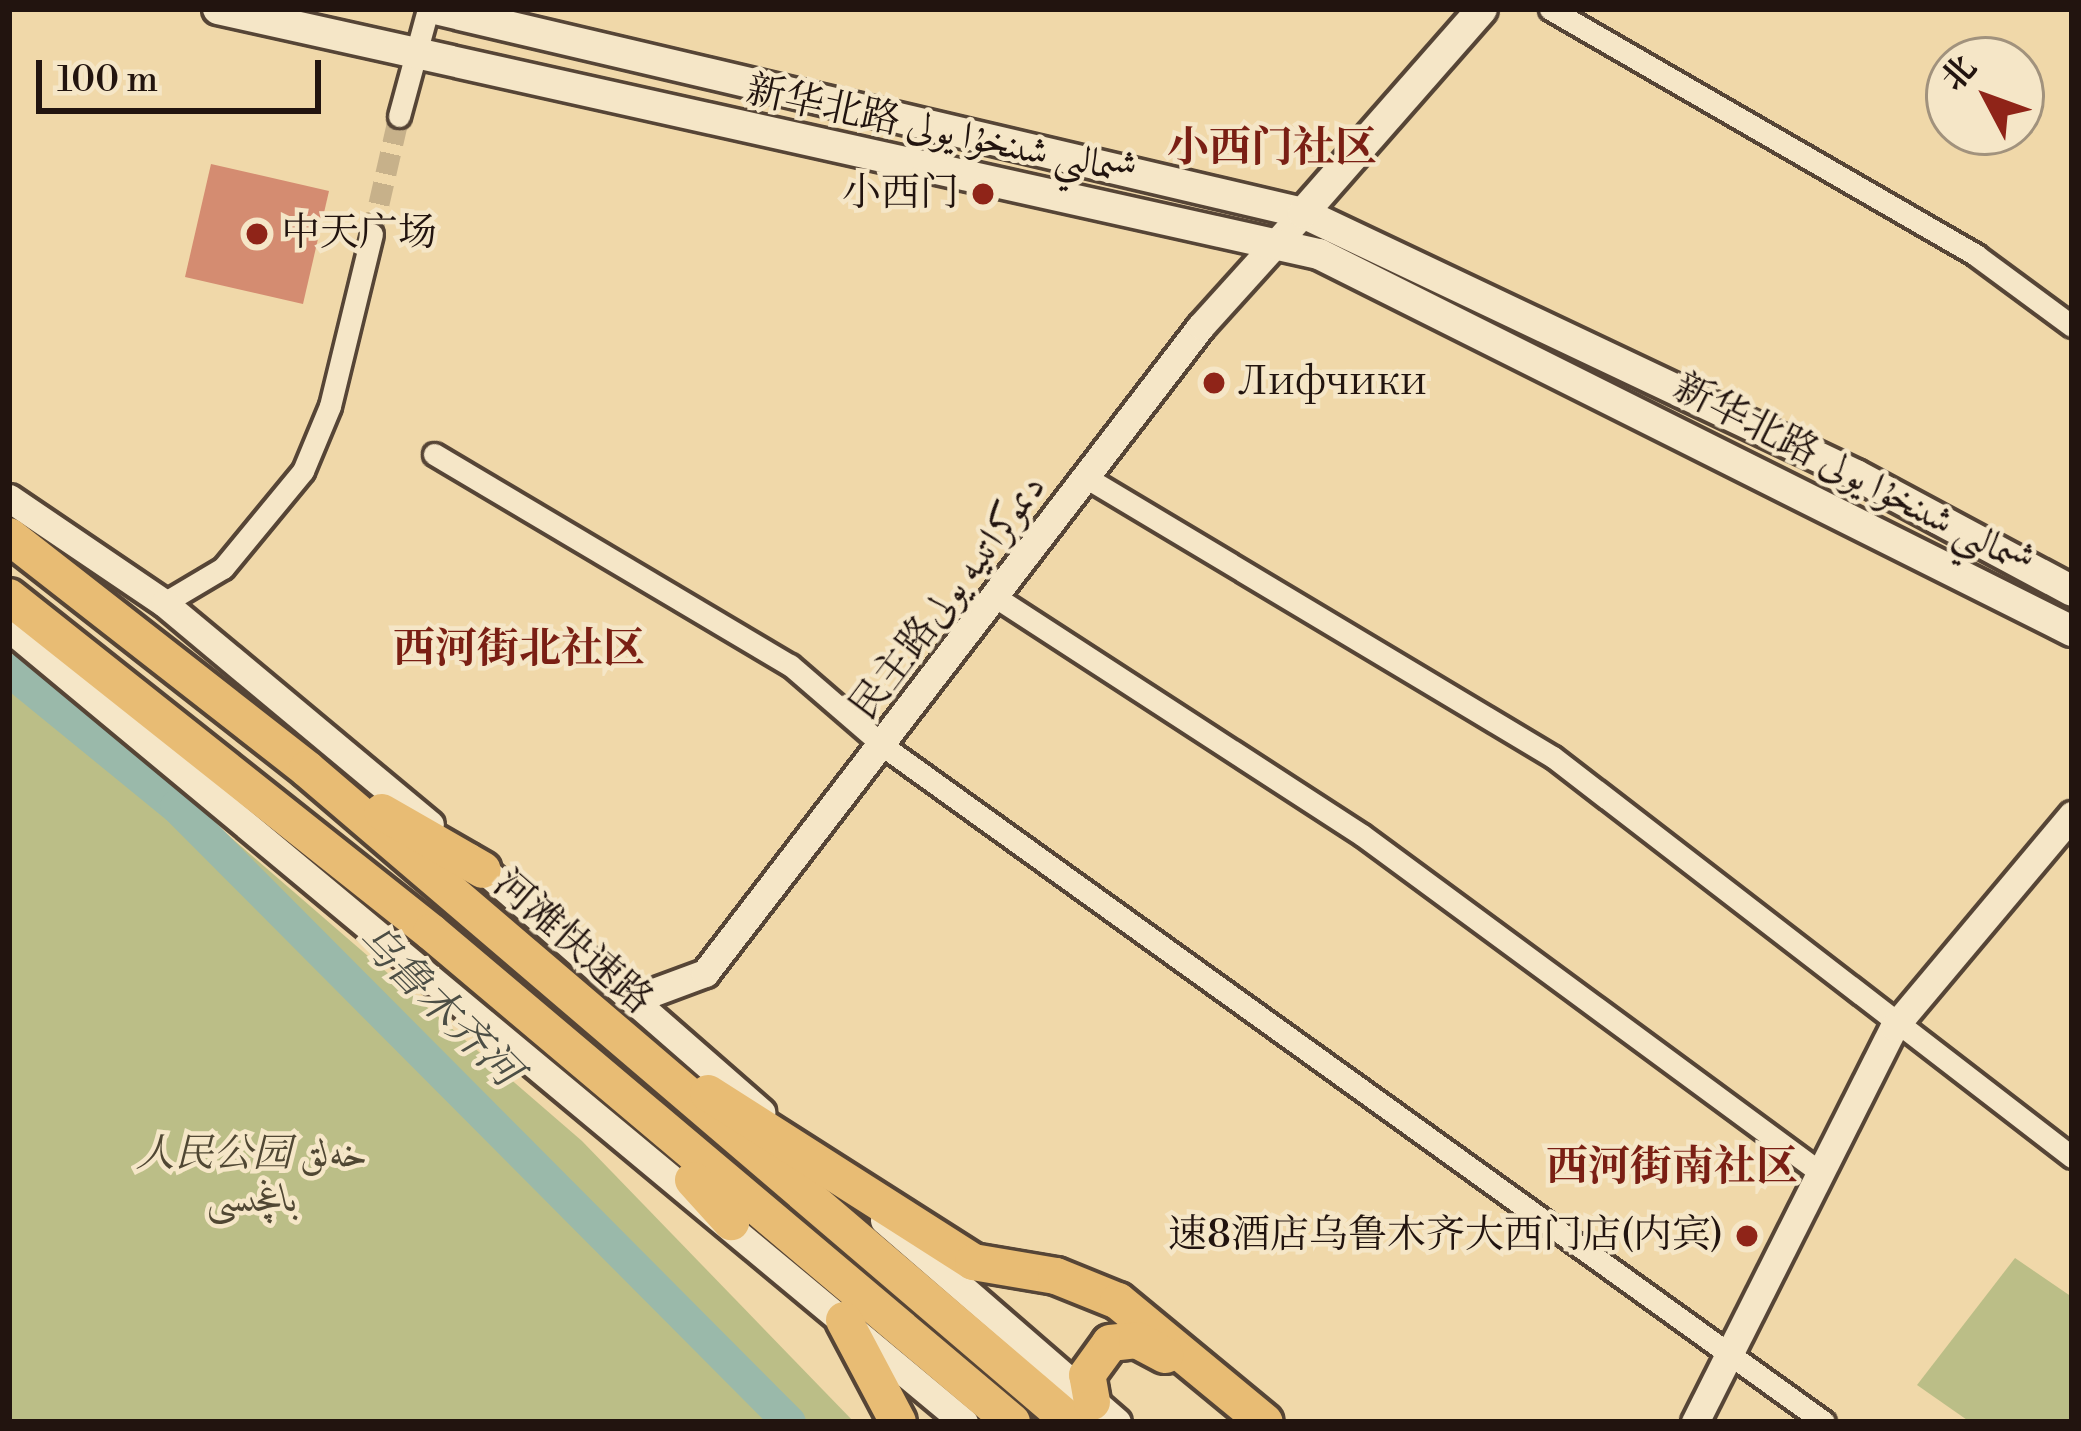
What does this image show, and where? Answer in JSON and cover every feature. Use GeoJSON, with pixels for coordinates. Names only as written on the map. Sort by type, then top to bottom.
{"type":"FeatureCollection","features":[{"type":"Feature","properties":{"kind":"highway","name":"河滩快速路"},"geometry":{"type":"LineString","coordinates":[[9,536],[307,769],[606,1030],[1093,1415]]}},
{"type":"Feature","properties":{"kind":"highway"},"geometry":{"type":"LineString","coordinates":[[9,597],[602,1079],[1012,1422]]}},
{"type":"Feature","properties":{"kind":"highway"},"geometry":{"type":"LineString","coordinates":[[307,769],[483,870]]}},
{"type":"Feature","properties":{"kind":"highway"},"geometry":{"type":"LineString","coordinates":[[606,1030],[806,1152],[973,1262],[1056,1276],[1118,1301],[1265,1422]]}},
{"type":"Feature","properties":{"kind":"highway"},"geometry":{"type":"LineString","coordinates":[[602,1079],[731,1222]]}},
{"type":"Feature","properties":{"kind":"highway"},"geometry":{"type":"LineString","coordinates":[[844,1320],[898,1422]]}},
{"type":"Feature","properties":{"kind":"highway"},"geometry":{"type":"LineString","coordinates":[[1093,1415],[1091,1362],[1110,1343],[1137,1340],[1247,1422]]}},
{"type":"Feature","properties":{"kind":"main road","name":"新华北路 شىمالىي شىنخۇا يولى"},"geometry":{"type":"LineString","coordinates":[[218,9],[416,58],[1277,243],[1340,265],[2072,631]]}},
{"type":"Feature","properties":{"kind":"main road","name":"新华北路 شىمالىي شىنخۇا يولى"},"geometry":{"type":"LineString","coordinates":[[432,9],[1304,213],[1856,475],[2072,591]]}},
{"type":"Feature","properties":{"kind":"main road"},"geometry":{"type":"LineString","coordinates":[[1304,213],[1482,9]]}},
{"type":"Feature","properties":{"kind":"street"},"geometry":{"type":"LineString","coordinates":[[399,116],[432,9]]}},
{"type":"Feature","properties":{"kind":"street"},"geometry":{"type":"LineString","coordinates":[[1550,9],[1977,256],[2072,326]]}},
{"type":"Feature","properties":{"kind":"street","name":"民主路دىموكراتىيە يولى"},"geometry":{"type":"LineString","coordinates":[[635,999],[706,973],[886,748],[1087,478],[1304,213]]}},
{"type":"Feature","properties":{"kind":"street"},"geometry":{"type":"LineString","coordinates":[[164,603],[223,568],[303,471],[330,406],[372,234]]}},
{"type":"Feature","properties":{"kind":"street"},"geometry":{"type":"LineString","coordinates":[[434,454],[790,665],[886,748],[1824,1422]]}},
{"type":"Feature","properties":{"kind":"street"},"geometry":{"type":"LineString","coordinates":[[1087,478],[1553,757],[1894,1028],[2072,1157]]}},
{"type":"Feature","properties":{"kind":"street"},"geometry":{"type":"LineString","coordinates":[[9,498],[164,603],[483,870],[635,999],[1093,1415]]}},
{"type":"Feature","properties":{"kind":"street"},"geometry":{"type":"LineString","coordinates":[[998,598],[1362,836],[1821,1173]]}},
{"type":"Feature","properties":{"kind":"street"},"geometry":{"type":"LineString","coordinates":[[9,628],[731,1222],[964,1422]]}},
{"type":"Feature","properties":{"kind":"street"},"geometry":{"type":"LineString","coordinates":[[1695,1422],[1734,1353],[1894,1028],[2072,815]]}},
{"type":"Feature","properties":{"kind":"green space","name":"人民公园 خەلق باغچىسى"},"geometry":{"type":"Polygon","coordinates":[[[9,660],[155,772],[582,1141],[854,1422],[9,1422],[9,660]]]}},
{"type":"Feature","properties":{"kind":"green space"},"geometry":{"type":"Polygon","coordinates":[[[2015,1258],[2072,1297],[2072,1422],[1970,1422],[1917,1385],[2015,1258]]]}},
{"type":"Feature","properties":{"kind":"building","name":"中天广场"},"geometry":{"type":"Polygon","coordinates":[[[211,164],[329,191],[303,304],[185,277],[211,164]]]}},
{"type":"Feature","properties":{"kind":"waterway","name":"乌鲁木齐河"},"geometry":{"type":"LineString","coordinates":[[9,670],[176,806],[789,1422]]}},
{"type":"Feature","properties":{"kind":"tunnel"},"geometry":{"type":"LineString","coordinates":[[372,234],[399,116]]}},
{"type":"Feature","properties":{"kind":"place","name":"小西门"},"geometry":{"type":"Point","coordinates":[983,194]}},
{"type":"Feature","properties":{"kind":"place","name":"中天广场"},"geometry":{"type":"Point","coordinates":[257,234]}},
{"type":"Feature","properties":{"kind":"place","name":"Лифчики"},"geometry":{"type":"Point","coordinates":[1214,383]}},
{"type":"Feature","properties":{"kind":"place","name":"速8酒店乌鲁木齐大西门店(内宾)"},"geometry":{"type":"Point","coordinates":[1747,1236]}},
{"type":"Feature","properties":{"kind":"district","name":"小西门社区"},"geometry":{"type":"Point","coordinates":[1272,149]}},
{"type":"Feature","properties":{"kind":"district","name":"西河街北社区"},"geometry":{"type":"Point","coordinates":[519,650]}},
{"type":"Feature","properties":{"kind":"district","name":"西河街南社区"},"geometry":{"type":"Point","coordinates":[1672,1168]}}]}
